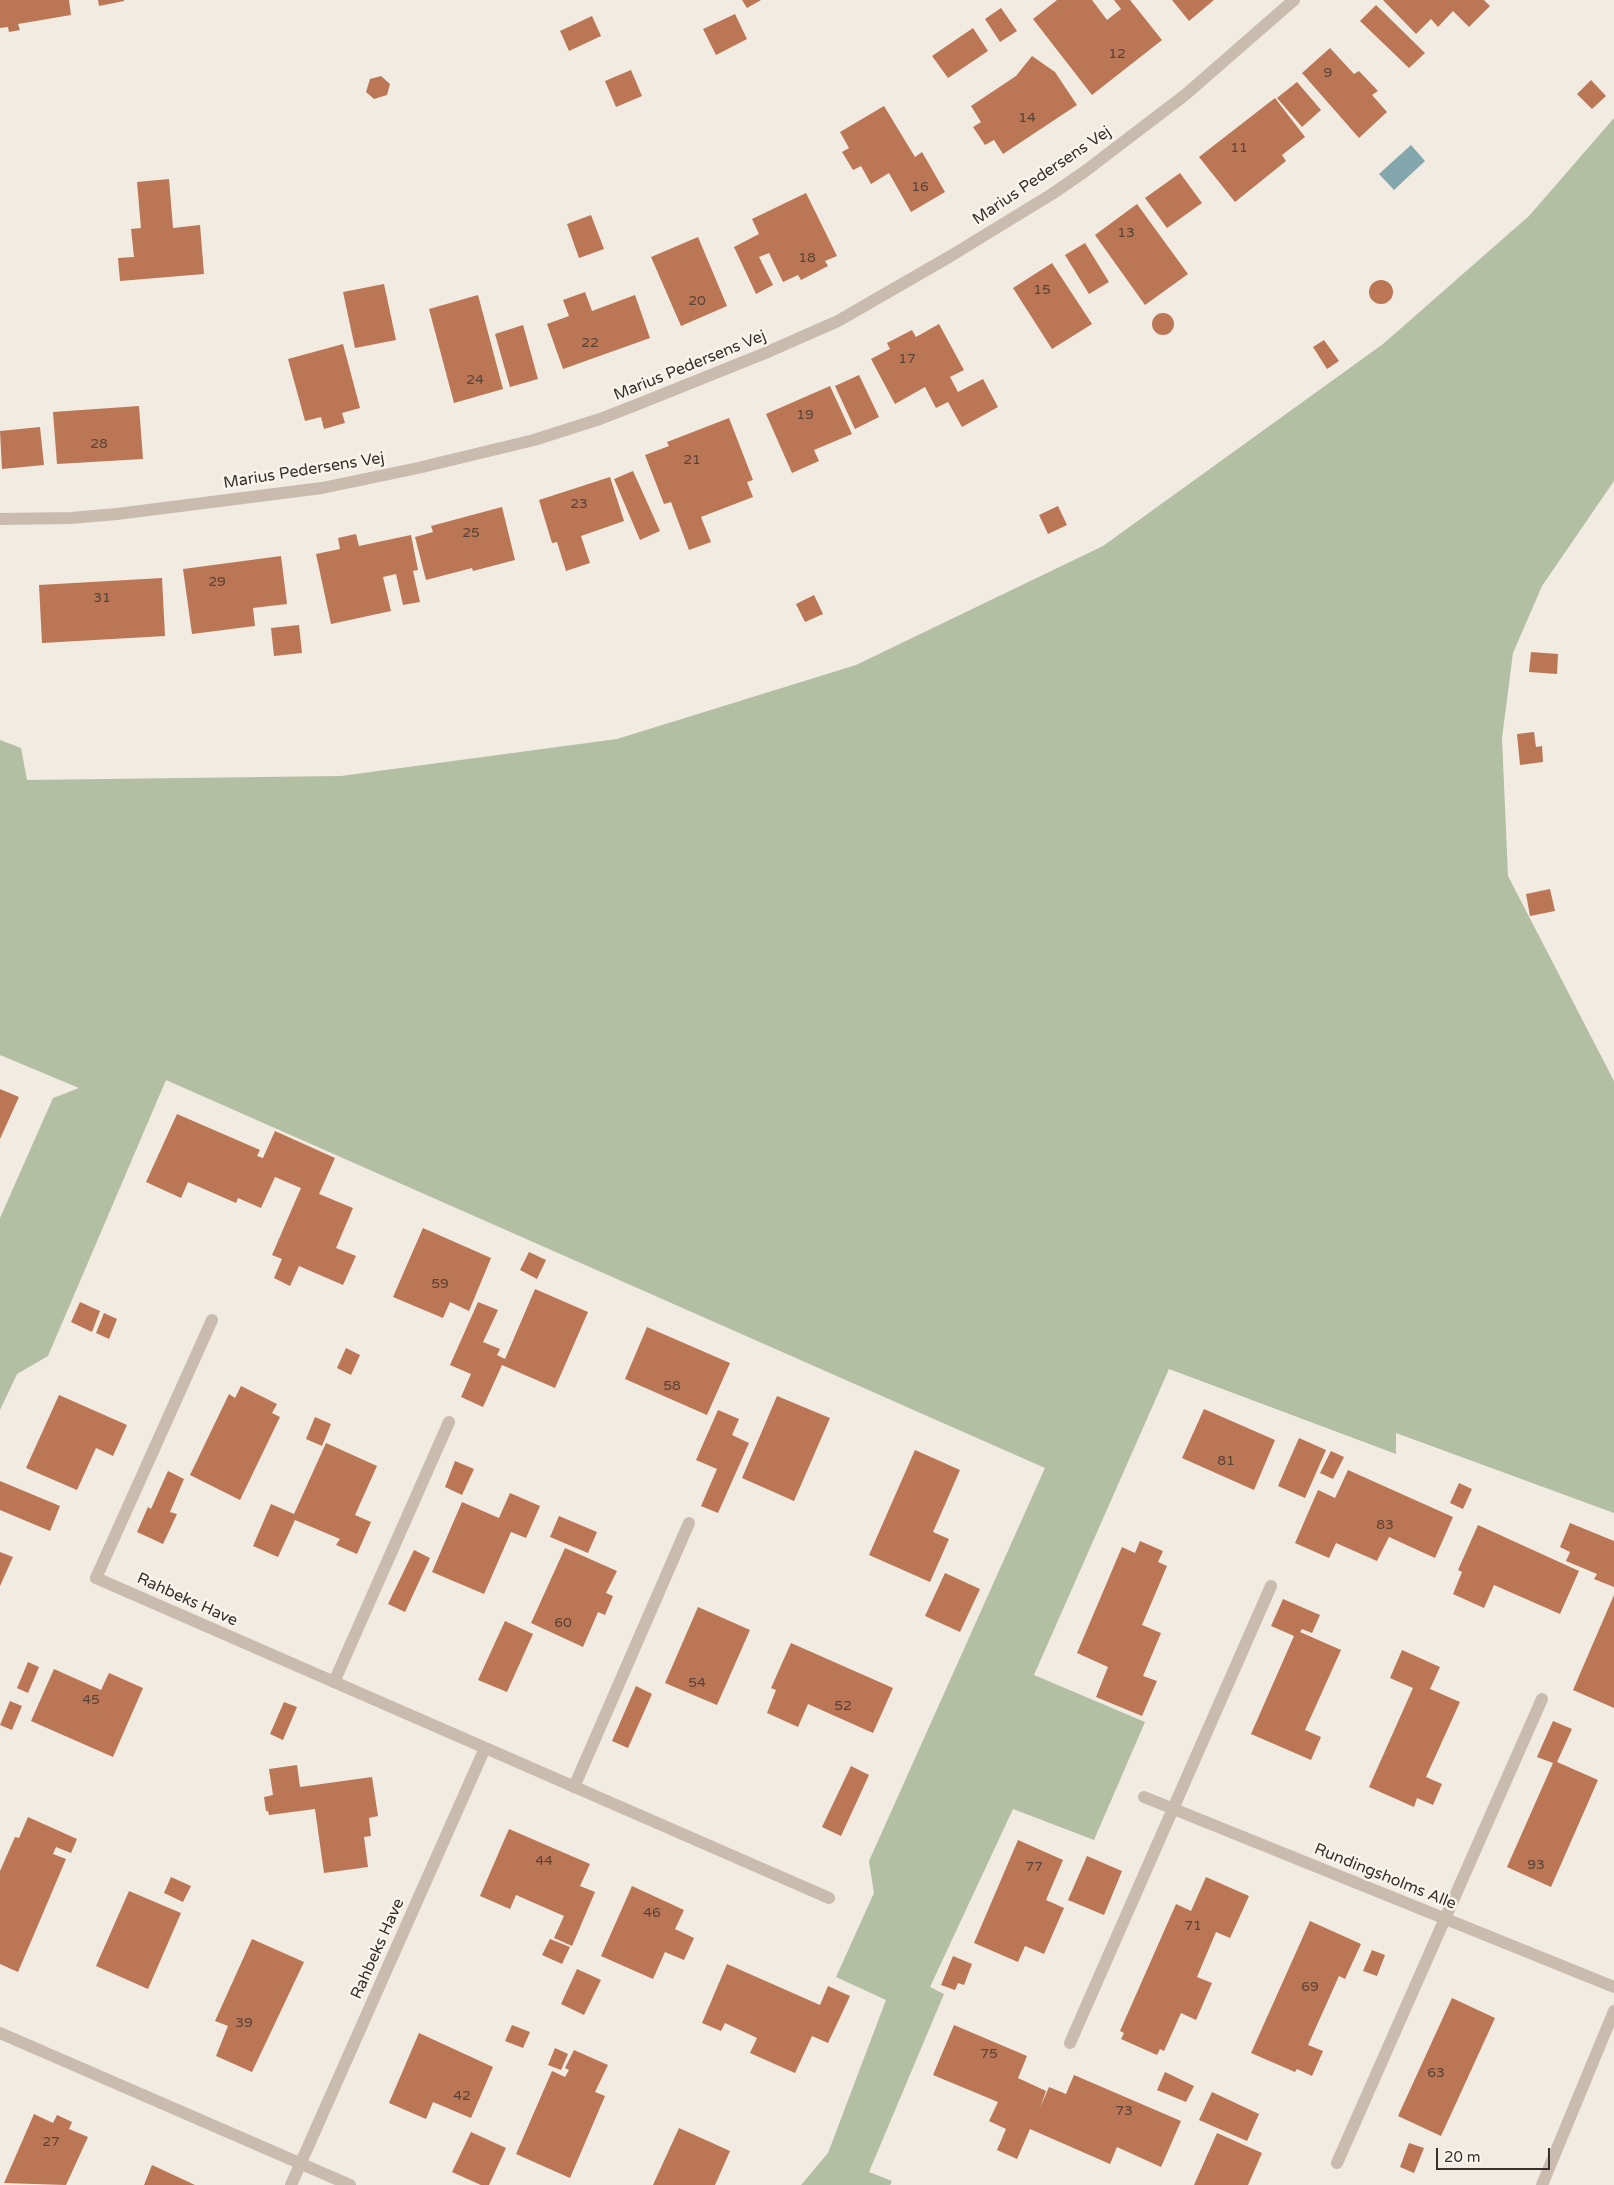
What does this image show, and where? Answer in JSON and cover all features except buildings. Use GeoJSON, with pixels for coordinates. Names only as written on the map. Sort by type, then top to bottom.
{"type":"FeatureCollection","features":[{"type":"Feature","properties":{"kind":"street","name":"Marius Pedersens Vej"},"geometry":{"type":"LineString","coordinates":[[0,519],[71,518],[117,514],[322,488],[418,468],[534,440],[600,419],[636,405],[763,354],[838,321],[1052,194],[1185,94],[1294,0]]}},
{"type":"Feature","properties":{"kind":"street","name":"Rahbeks Have"},"geometry":{"type":"LineString","coordinates":[[212,1320],[96,1578],[830,1898]]}},
{"type":"Feature","properties":{"kind":"street"},"geometry":{"type":"LineString","coordinates":[[334,1682],[449,1422]]}},
{"type":"Feature","properties":{"kind":"street"},"geometry":{"type":"LineString","coordinates":[[574,1787],[689,1523]]}},
{"type":"Feature","properties":{"kind":"street"},"geometry":{"type":"LineString","coordinates":[[1070,2043],[1271,1586]]}},
{"type":"Feature","properties":{"kind":"street"},"geometry":{"type":"LineString","coordinates":[[1338,2163],[1542,1699]]}},
{"type":"Feature","properties":{"kind":"street","name":"Rahbeks Have"},"geometry":{"type":"LineString","coordinates":[[291,2185],[485,1748]]}},
{"type":"Feature","properties":{"kind":"street","name":"Rundingsholms Alle"},"geometry":{"type":"LineString","coordinates":[[1144,1798],[1614,1987]]}},
{"type":"Feature","properties":{"kind":"street"},"geometry":{"type":"LineString","coordinates":[[1542,2185],[1614,2011]]}},
{"type":"Feature","properties":{"kind":"street"},"geometry":{"type":"LineString","coordinates":[[0,2033],[350,2185]]}},
{"type":"Feature","properties":{"kind":"green space"},"geometry":{"type":"Polygon","coordinates":[[[1614,118],[1614,481],[1542,586],[1513,653],[1502,738],[1508,876],[1614,1081],[1614,1513],[1396,1433],[1396,1454],[1169,1369],[1034,1675],[1145,1722],[1094,1840],[1013,1809],[930,1987],[944,1994],[869,2172],[892,2181],[890,2185],[801,2185],[828,2153],[886,2000],[836,1977],[874,1893],[869,1861],[1045,1468],[166,1080],[48,1356],[17,1374],[0,1410],[0,1218],[53,1098],[79,1088],[0,1055],[0,740],[21,748],[27,780],[341,776],[617,739],[856,665],[1103,546],[1383,344],[1529,216],[1614,118]]]}},
{"type":"Feature","properties":{"kind":"water"},"geometry":{"type":"Polygon","coordinates":[[[1411,145],[1425,161],[1394,190],[1379,174],[1411,145]]]}}]}
